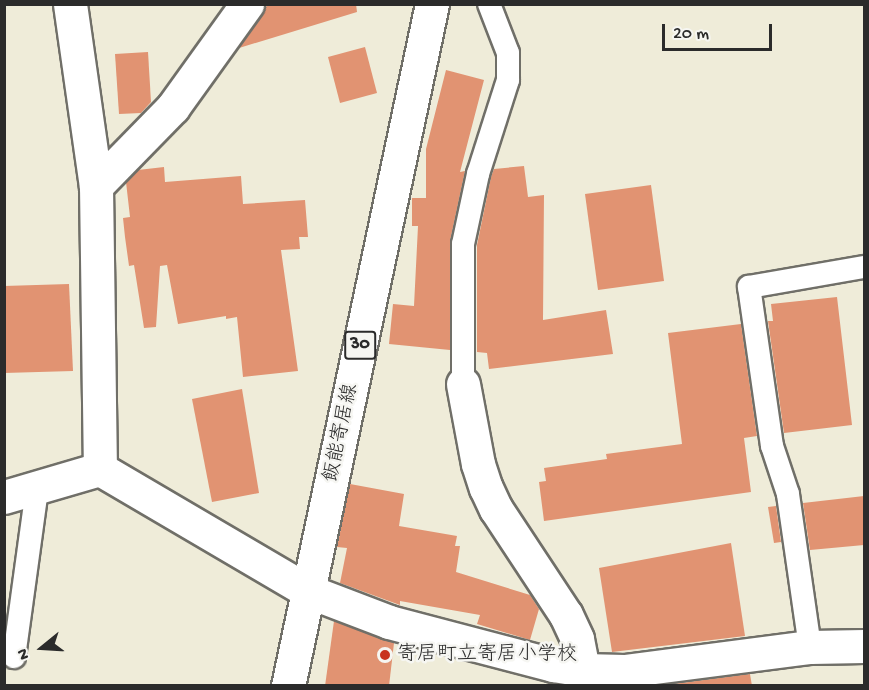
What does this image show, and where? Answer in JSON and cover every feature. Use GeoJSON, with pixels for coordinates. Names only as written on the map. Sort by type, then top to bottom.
{"type":"FeatureCollection","features":[{"type":"Feature","properties":{"kind":"street"},"geometry":{"type":"LineString","coordinates":[[70,4],[96,186],[100,469]]}},
{"type":"Feature","properties":{"kind":"street"},"geometry":{"type":"LineString","coordinates":[[96,186],[174,108],[248,4]]}},
{"type":"Feature","properties":{"kind":"street","name":"飯能寄居線"},"geometry":{"type":"LineString","coordinates":[[288,686],[432,4]]}},
{"type":"Feature","properties":{"kind":"street"},"geometry":{"type":"LineString","coordinates":[[463,384],[478,464],[486,488],[496,509],[566,615],[577,639],[583,670]]}},
{"type":"Feature","properties":{"kind":"street"},"geometry":{"type":"LineString","coordinates":[[4,497],[100,469],[308,591],[390,622],[553,665],[583,670],[624,671],[810,647],[864,646]]}},
{"type":"Feature","properties":{"kind":"lane"},"geometry":{"type":"LineString","coordinates":[[463,384],[463,244],[478,174],[508,80],[508,53],[489,4]]}},
{"type":"Feature","properties":{"kind":"lane"},"geometry":{"type":"LineString","coordinates":[[810,647],[788,494],[772,446],[749,287],[864,267]]}},
{"type":"Feature","properties":{"kind":"lane"},"geometry":{"type":"LineString","coordinates":[[14,657],[37,488]]}},
{"type":"Feature","properties":{"kind":"building"},"geometry":{"type":"Polygon","coordinates":[[[268,4],[356,4],[357,12],[239,48],[268,4]]]}},
{"type":"Feature","properties":{"kind":"building"},"geometry":{"type":"Polygon","coordinates":[[[365,47],[377,93],[340,103],[328,57],[365,47]]]}},
{"type":"Feature","properties":{"kind":"building"},"geometry":{"type":"Polygon","coordinates":[[[148,52],[151,102],[141,113],[119,114],[115,54],[148,52]]]}},
{"type":"Feature","properties":{"kind":"building"},"geometry":{"type":"Polygon","coordinates":[[[446,70],[484,80],[460,172],[465,171],[450,241],[450,350],[389,344],[393,304],[414,306],[418,226],[412,226],[412,198],[426,198],[426,149],[446,70]]]}},
{"type":"Feature","properties":{"kind":"building"},"geometry":{"type":"Polygon","coordinates":[[[524,166],[528,197],[544,195],[543,320],[606,310],[613,354],[489,369],[487,353],[477,352],[477,245],[491,177],[494,169],[524,166]]]}},
{"type":"Feature","properties":{"kind":"building"},"geometry":{"type":"Polygon","coordinates":[[[164,167],[165,182],[241,176],[243,204],[305,200],[308,237],[299,237],[300,249],[281,250],[298,371],[243,377],[237,317],[226,319],[226,316],[178,324],[167,265],[160,266],[156,327],[144,328],[134,265],[129,266],[125,237],[123,218],[130,217],[126,182],[138,170],[164,167]]]}},
{"type":"Feature","properties":{"kind":"building"},"geometry":{"type":"Polygon","coordinates":[[[651,185],[664,281],[598,290],[585,194],[651,185]]]}},
{"type":"Feature","properties":{"kind":"building"},"geometry":{"type":"Polygon","coordinates":[[[69,284],[73,371],[4,373],[4,286],[69,284]]]}},
{"type":"Feature","properties":{"kind":"building"},"geometry":{"type":"Polygon","coordinates":[[[837,297],[852,425],[784,433],[768,321],[773,321],[771,304],[837,297]]]}},
{"type":"Feature","properties":{"kind":"building"},"geometry":{"type":"Polygon","coordinates":[[[741,324],[757,436],[744,438],[751,492],[544,521],[539,482],[546,481],[544,468],[607,459],[606,454],[682,444],[668,333],[741,324]]]}},
{"type":"Feature","properties":{"kind":"building"},"geometry":{"type":"Polygon","coordinates":[[[242,389],[259,493],[212,502],[192,399],[242,389]]]}},
{"type":"Feature","properties":{"kind":"building"},"geometry":{"type":"Polygon","coordinates":[[[350,484],[404,494],[399,526],[457,536],[455,546],[460,546],[456,572],[530,595],[539,609],[530,640],[477,624],[480,615],[400,601],[400,605],[340,583],[347,548],[337,547],[350,484]]]}},
{"type":"Feature","properties":{"kind":"building"},"geometry":{"type":"Polygon","coordinates":[[[864,496],[864,545],[810,550],[803,503],[864,496]]]}},
{"type":"Feature","properties":{"kind":"building"},"geometry":{"type":"Polygon","coordinates":[[[776,506],[781,542],[774,543],[768,507],[776,506]]]}},
{"type":"Feature","properties":{"kind":"building"},"geometry":{"type":"Polygon","coordinates":[[[731,543],[745,636],[612,652],[599,568],[731,543]]]}},
{"type":"Feature","properties":{"kind":"building"},"geometry":{"type":"Polygon","coordinates":[[[334,621],[394,643],[389,686],[325,686],[334,621]]]}},
{"type":"Feature","properties":{"kind":"building"},"geometry":{"type":"Polygon","coordinates":[[[750,674],[752,686],[658,686],[750,674]]]}},
{"type":"Feature","properties":{"kind":"place","name":"寄居町立寄居小学校"},"geometry":{"type":"Point","coordinates":[385,655]}}]}
